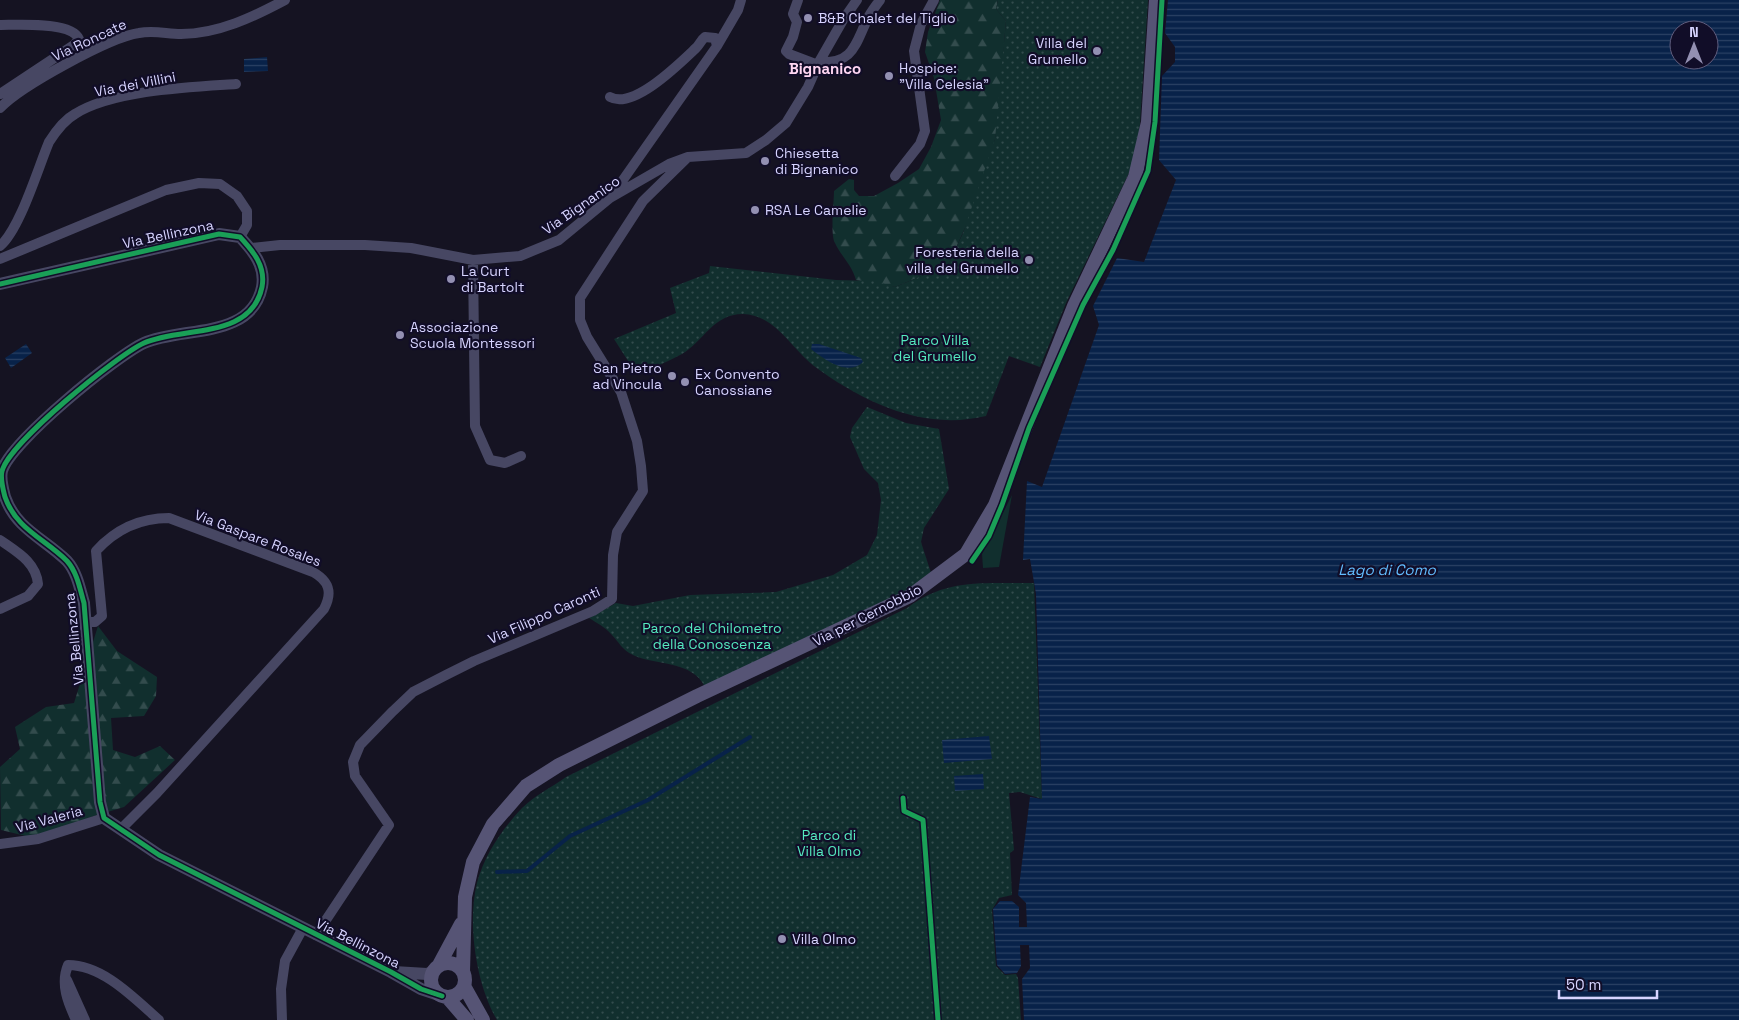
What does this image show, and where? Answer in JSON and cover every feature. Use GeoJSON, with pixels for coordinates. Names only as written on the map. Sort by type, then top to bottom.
{"type":"FeatureCollection","features":[{"type":"Feature","properties":{"kind":"main road","name":"Via per Cernobbio"},"geometry":{"type":"LineString","coordinates":[[463,972],[465,897],[473,862],[493,824],[526,786],[559,765],[697,696],[910,596],[966,554],[995,505],[1074,306],[1136,177],[1148,122],[1156,0]]}},
{"type":"Feature","properties":{"kind":"main road","name":"Via per Cernobbio"},"geometry":{"type":"LineString","coordinates":[[436,968],[464,916]]}},
{"type":"Feature","properties":{"kind":"main road"},"geometry":{"type":"LineString","coordinates":[[466,1020],[445,996],[433,987],[431,978],[436,968],[451,963],[457,965],[463,972],[464,986],[483,1020]]}},
{"type":"Feature","properties":{"kind":"main road"},"geometry":{"type":"LineString","coordinates":[[445,996],[457,994],[464,986]]}},
{"type":"Feature","properties":{"kind":"street","name":"Via Roncate"},"geometry":{"type":"LineString","coordinates":[[0,108],[68,63],[137,33],[151,31],[181,34],[232,25],[285,0]]}},
{"type":"Feature","properties":{"kind":"street"},"geometry":{"type":"LineString","coordinates":[[610,198],[717,46],[738,10],[741,0]]}},
{"type":"Feature","properties":{"kind":"street"},"geometry":{"type":"LineString","coordinates":[[798,0],[792,14],[797,22],[786,51],[819,64],[832,63],[849,55],[859,43],[867,19],[880,0]]}},
{"type":"Feature","properties":{"kind":"street","name":"Via Bignanico"},"geometry":{"type":"LineString","coordinates":[[251,248],[289,245],[365,244],[411,248],[473,260],[520,256],[559,240],[610,198],[669,164],[688,157],[746,153],[766,140],[786,123],[857,0]]}},
{"type":"Feature","properties":{"kind":"street"},"geometry":{"type":"LineString","coordinates":[[895,176],[920,144],[925,130],[914,51],[921,24],[934,0]]}},
{"type":"Feature","properties":{"kind":"street"},"geometry":{"type":"LineString","coordinates":[[0,25],[51,26],[74,32],[79,39],[74,45],[0,94]]}},
{"type":"Feature","properties":{"kind":"street"},"geometry":{"type":"LineString","coordinates":[[610,97],[615,100],[629,99],[672,71],[705,36],[715,38],[717,46]]}},
{"type":"Feature","properties":{"kind":"street","name":"Via dei Villini"},"geometry":{"type":"LineString","coordinates":[[0,246],[10,235],[22,211],[49,142],[56,131],[74,114],[90,106],[157,91],[236,84]]}},
{"type":"Feature","properties":{"kind":"street","name":"Via Filippo Caronti"},"geometry":{"type":"LineString","coordinates":[[316,935],[389,825],[355,776],[353,762],[360,745],[414,692],[474,661],[592,611],[612,599],[612,555],[617,532],[642,491],[642,466],[637,442],[621,392],[587,337],[580,320],[579,307],[584,292],[642,200],[688,157]]}},
{"type":"Feature","properties":{"kind":"street"},"geometry":{"type":"LineString","coordinates":[[0,259],[166,190],[198,183],[220,184],[237,196],[247,210],[247,225],[240,237]]}},
{"type":"Feature","properties":{"kind":"street","name":"Via Bellinzona"},"geometry":{"type":"LineString","coordinates":[[0,284],[185,240],[219,234],[240,237],[251,248],[259,261],[263,283],[261,294],[249,312],[230,324],[196,332],[158,337],[129,350],[32,429],[18,444],[2,471],[1,489],[9,510],[20,524],[68,562],[78,581],[86,622],[100,802],[104,818],[159,855],[391,972],[421,990],[445,996]]}},
{"type":"Feature","properties":{"kind":"street"},"geometry":{"type":"LineString","coordinates":[[473,260],[475,426],[490,460],[505,463],[521,456]]}},
{"type":"Feature","properties":{"kind":"street","name":"Via Gaspare Rosales"},"geometry":{"type":"LineString","coordinates":[[86,622],[95,622],[102,616],[96,551],[110,536],[137,522],[155,518],[169,518],[313,572],[322,577],[329,588],[328,601],[324,608],[157,793],[121,829]]}},
{"type":"Feature","properties":{"kind":"street"},"geometry":{"type":"LineString","coordinates":[[0,540],[30,562],[38,574],[38,584],[28,596],[0,608]]}},
{"type":"Feature","properties":{"kind":"street","name":"Via Valeria"},"geometry":{"type":"LineString","coordinates":[[0,844],[38,839],[104,818]]}},
{"type":"Feature","properties":{"kind":"street"},"geometry":{"type":"LineString","coordinates":[[282,1020],[281,990],[285,961],[303,928]]}},
{"type":"Feature","properties":{"kind":"street"},"geometry":{"type":"LineString","coordinates":[[76,1020],[66,993],[64,974],[68,965],[81,965],[97,970],[159,1020]]}},
{"type":"Feature","properties":{"kind":"street","name":"Via Bellinzona"},"geometry":{"type":"LineString","coordinates":[[391,972],[427,974],[436,968]]}},
{"type":"Feature","properties":{"kind":"street"},"geometry":{"type":"LineString","coordinates":[[64,974],[86,1020]]}},
{"type":"Feature","properties":{"kind":"green space"},"geometry":{"type":"Polygon","coordinates":[[[940,0],[998,0],[996,9],[1006,21],[1000,110],[987,171],[969,219],[948,265],[895,287],[856,280],[852,270],[837,248],[834,239],[832,225],[834,191],[849,179],[854,180],[854,190],[859,196],[874,196],[919,169],[931,147],[941,120],[934,78],[925,52],[928,32],[940,0]]]}},
{"type":"Feature","properties":{"kind":"green space","name":"Parco Villa del Grumello"},"geometry":{"type":"Polygon","coordinates":[[[998,0],[1148,0],[1139,138],[1129,173],[1066,303],[1040,367],[1009,356],[986,416],[963,420],[940,420],[918,417],[896,411],[853,392],[814,366],[773,326],[754,316],[743,314],[724,318],[716,323],[690,349],[637,375],[614,339],[676,313],[670,288],[709,273],[710,266],[836,280],[875,281],[895,287],[948,265],[963,233],[995,139],[1006,21],[996,9],[998,0]]]}},
{"type":"Feature","properties":{"kind":"green space","name":"Parco del Chilometro della Conoscenza"},"geometry":{"type":"Polygon","coordinates":[[[867,407],[906,423],[939,429],[949,489],[924,528],[921,542],[932,576],[908,592],[705,687],[692,672],[629,653],[606,629],[589,618],[616,603],[633,606],[690,595],[776,592],[833,575],[867,555],[877,535],[881,500],[878,483],[864,469],[850,437],[852,428],[867,407]]]}},
{"type":"Feature","properties":{"kind":"green space"},"geometry":{"type":"Polygon","coordinates":[[[1012,495],[999,567],[983,568],[982,554],[1012,495]]]}},
{"type":"Feature","properties":{"kind":"green space","name":"Parco di Villa Olmo"},"geometry":{"type":"Polygon","coordinates":[[[1034,583],[1042,799],[1020,792],[1009,793],[1014,850],[1010,853],[1012,895],[999,898],[992,910],[996,966],[1005,975],[1016,974],[1018,978],[1021,1020],[497,1020],[484,989],[475,953],[473,934],[474,899],[480,873],[489,852],[508,824],[522,808],[566,777],[907,608],[937,591],[968,584],[1034,583]]]}},
{"type":"Feature","properties":{"kind":"green space"},"geometry":{"type":"Polygon","coordinates":[[[98,626],[117,651],[157,677],[156,696],[144,716],[111,718],[113,750],[135,757],[160,746],[175,760],[124,807],[91,817],[38,839],[1,830],[0,767],[20,749],[15,727],[46,707],[74,703],[98,626]]]}},
{"type":"Feature","properties":{"kind":"water","name":"Lago di Como"},"geometry":{"type":"Polygon","coordinates":[[[1168,0],[1739,0],[1739,1020],[1024,1020],[1022,979],[1030,968],[1029,945],[1020,945],[1021,966],[1017,973],[1005,974],[997,965],[993,909],[1000,901],[1012,901],[1019,907],[1019,927],[1027,927],[1026,903],[1018,895],[1030,797],[1042,799],[1036,594],[1030,559],[1023,560],[1027,481],[1042,487],[1099,325],[1093,306],[1117,258],[1144,262],[1176,180],[1159,160],[1162,76],[1175,62],[1175,47],[1165,33],[1168,0]]]}},
{"type":"Feature","properties":{"kind":"water"},"geometry":{"type":"Polygon","coordinates":[[[267,57],[268,71],[244,72],[244,59],[267,57]]]}},
{"type":"Feature","properties":{"kind":"water"},"geometry":{"type":"Polygon","coordinates":[[[26,344],[32,353],[11,368],[5,358],[26,344]]]}},
{"type":"Feature","properties":{"kind":"water"},"geometry":{"type":"Polygon","coordinates":[[[812,344],[819,344],[861,358],[863,362],[850,368],[836,365],[811,349],[812,344]]]}},
{"type":"Feature","properties":{"kind":"water"},"geometry":{"type":"Polygon","coordinates":[[[989,736],[992,759],[944,763],[942,740],[989,736]]]}},
{"type":"Feature","properties":{"kind":"water"},"geometry":{"type":"Polygon","coordinates":[[[983,774],[984,789],[955,791],[954,776],[983,774]]]}},
{"type":"Feature","properties":{"kind":"waterway"},"geometry":{"type":"LineString","coordinates":[[497,872],[527,871],[570,836],[648,800],[750,737]]}},
{"type":"Feature","properties":{"kind":"cycle path"},"geometry":{"type":"LineString","coordinates":[[972,561],[989,536],[1029,428],[1083,305],[1113,250],[1148,171],[1155,122],[1162,0]]}},
{"type":"Feature","properties":{"kind":"cycle path"},"geometry":{"type":"LineString","coordinates":[[0,284],[219,234],[240,237],[254,253],[262,272],[262,287],[255,304],[244,316],[230,324],[144,343],[111,364],[43,421],[9,458],[1,474],[4,494],[10,508],[24,526],[67,561],[76,575],[80,586],[84,603],[100,802],[104,818],[159,855],[421,989],[442,996]]}},
{"type":"Feature","properties":{"kind":"cycle path"},"geometry":{"type":"LineString","coordinates":[[903,798],[904,811],[923,820],[938,1020]]}},
{"type":"Feature","properties":{"kind":"place","name":"B&B Chalet del Tiglio"},"geometry":{"type":"Point","coordinates":[808,18]}},
{"type":"Feature","properties":{"kind":"place","name":"Villa del Grumello"},"geometry":{"type":"Point","coordinates":[1097,51]}},
{"type":"Feature","properties":{"kind":"place","name":"Hospice: \"Villa Celesia\""},"geometry":{"type":"Point","coordinates":[889,76]}},
{"type":"Feature","properties":{"kind":"place","name":"Chiesetta di Bignanico"},"geometry":{"type":"Point","coordinates":[765,161]}},
{"type":"Feature","properties":{"kind":"place","name":"RSA Le Camelie"},"geometry":{"type":"Point","coordinates":[755,210]}},
{"type":"Feature","properties":{"kind":"place","name":"Foresteria della villa del Grumello"},"geometry":{"type":"Point","coordinates":[1029,260]}},
{"type":"Feature","properties":{"kind":"place","name":"La Curt di Bartolt"},"geometry":{"type":"Point","coordinates":[451,279]}},
{"type":"Feature","properties":{"kind":"place","name":"Associazione Scuola Montessori"},"geometry":{"type":"Point","coordinates":[400,335]}},
{"type":"Feature","properties":{"kind":"place","name":"San Pietro ad Vincula"},"geometry":{"type":"Point","coordinates":[672,376]}},
{"type":"Feature","properties":{"kind":"place","name":"Ex Convento Canossiane"},"geometry":{"type":"Point","coordinates":[685,382]}},
{"type":"Feature","properties":{"kind":"place","name":"Villa Olmo"},"geometry":{"type":"Point","coordinates":[782,939]}},
{"type":"Feature","properties":{"kind":"district","name":"Bignanico"},"geometry":{"type":"Point","coordinates":[825,68]}}]}
